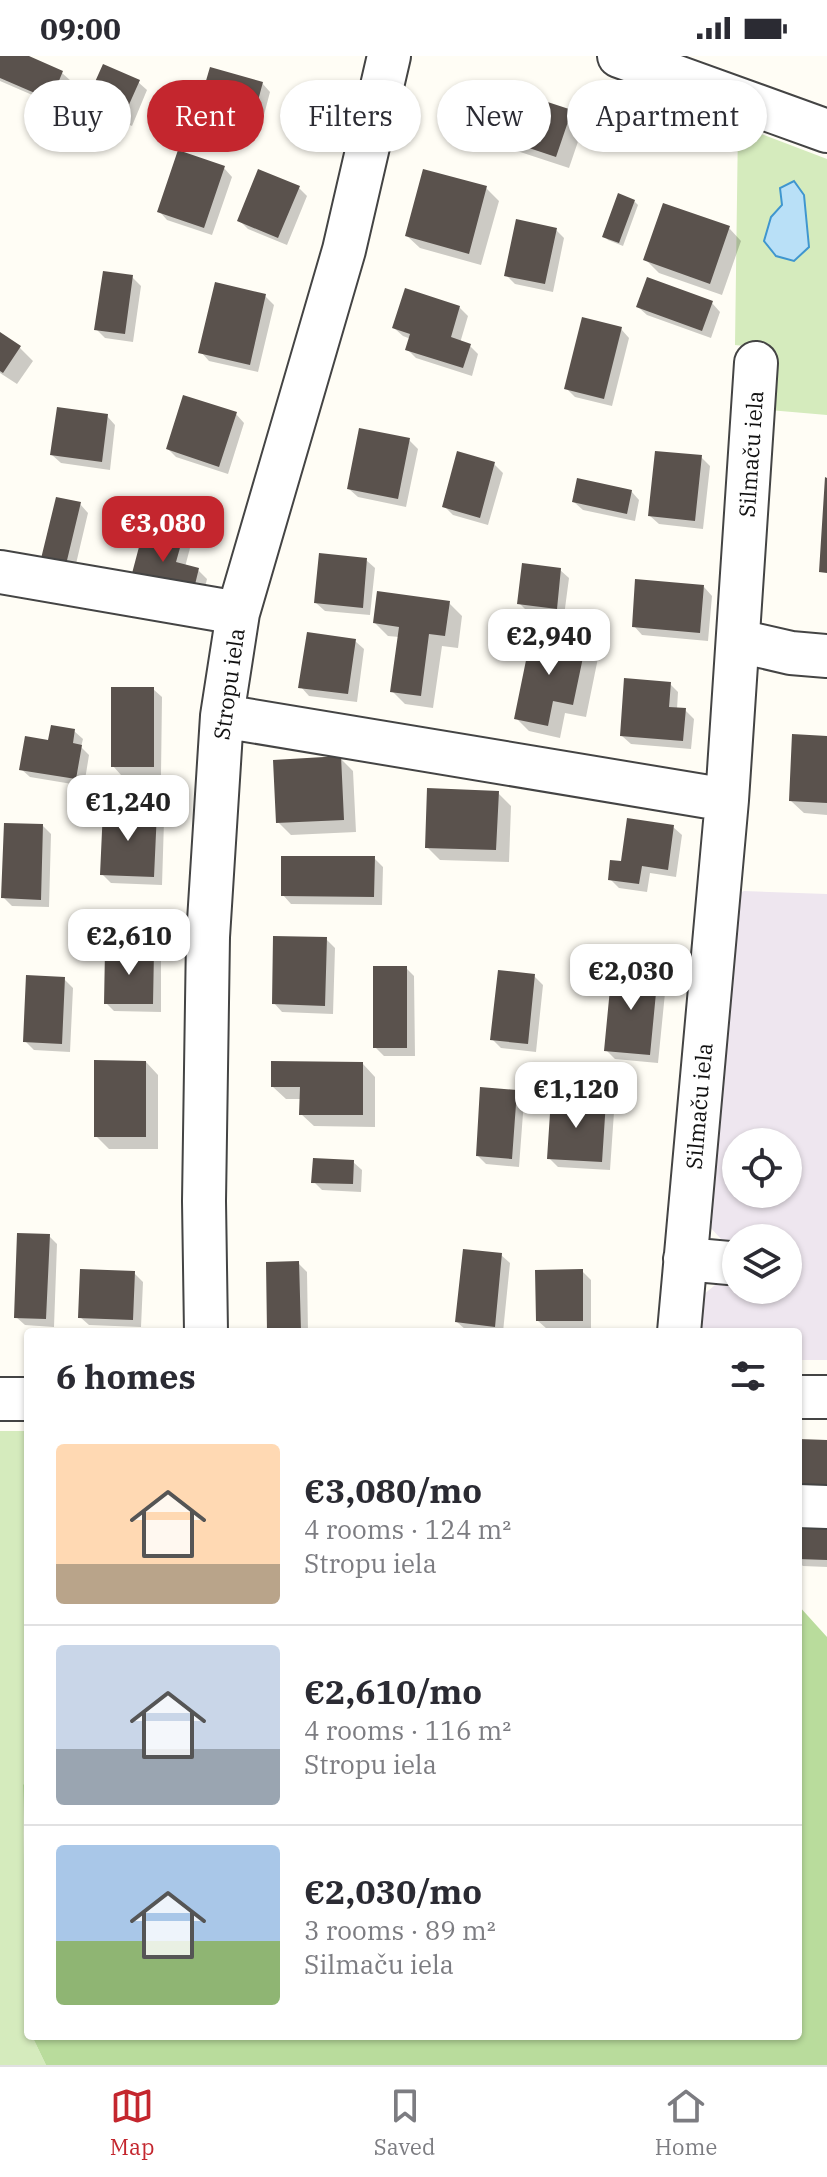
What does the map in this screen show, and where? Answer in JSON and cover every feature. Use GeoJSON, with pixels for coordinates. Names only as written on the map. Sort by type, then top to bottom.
{"type":"FeatureCollection","features":[{"type":"Feature","properties":{"kind":"street","name":"Stropu iela"},"geometry":{"type":"LineString","coordinates":[[206,1328],[204,1201],[208,937],[222,716],[238,613],[344,250],[389,56]]}},
{"type":"Feature","properties":{"kind":"street"},"geometry":{"type":"LineString","coordinates":[[619,56],[827,131]]}},
{"type":"Feature","properties":{"kind":"street","name":"Silmaču iela"},"geometry":{"type":"LineString","coordinates":[[679,1328],[727,800],[756,363]]}},
{"type":"Feature","properties":{"kind":"street"},"geometry":{"type":"LineString","coordinates":[[0,572],[238,613]]}},
{"type":"Feature","properties":{"kind":"street"},"geometry":{"type":"LineString","coordinates":[[739,641],[791,653],[827,656]]}},
{"type":"Feature","properties":{"kind":"street"},"geometry":{"type":"LineString","coordinates":[[222,716],[727,800]]}},
{"type":"Feature","properties":{"kind":"street"},"geometry":{"type":"LineString","coordinates":[[685,1259],[722,1262]]}},
{"type":"Feature","properties":{"kind":"street"},"geometry":{"type":"LineString","coordinates":[[802,1397],[827,1397]]}},
{"type":"Feature","properties":{"kind":"street"},"geometry":{"type":"LineString","coordinates":[[0,1399],[24,1399]]}},
{"type":"Feature","properties":{"kind":"street"},"geometry":{"type":"LineString","coordinates":[[802,1506],[827,1507]]}},
{"type":"Feature","properties":{"kind":"shaded area"},"geometry":{"type":"Polygon","coordinates":[[[744,891],[827,894],[827,1360],[802,1360],[802,1328],[700,1328],[703,1295],[722,1279],[722,1304],[802,1304],[802,1224],[722,1224],[722,1240],[709,1226],[737,894],[744,891]]]}},
{"type":"Feature","properties":{"kind":"green space"},"geometry":{"type":"Polygon","coordinates":[[[767,136],[827,159],[827,415],[769,410],[773,349],[735,345],[738,152],[767,152],[767,136]]]}},
{"type":"Feature","properties":{"kind":"green space"},"geometry":{"type":"Polygon","coordinates":[[[0,1431],[24,1431],[24,2040],[34,2040],[46,2065],[0,2065],[0,1431]]]}},
{"type":"Feature","properties":{"kind":"green space"},"geometry":{"type":"Polygon","coordinates":[[[802,1609],[827,1637],[827,2065],[46,2065],[34,2040],[802,2040],[802,1609]]]}},
{"type":"Feature","properties":{"kind":"water"},"geometry":{"type":"Polygon","coordinates":[[[794,181],[804,195],[809,247],[794,261],[776,256],[764,241],[771,217],[782,205],[780,188],[794,181]]]}},
{"type":"Feature","properties":{"kind":"building"},"geometry":{"type":"Polygon","coordinates":[[[0,56],[29,56],[63,71],[59,80],[24,80],[24,88],[0,78],[0,56]]]}},
{"type":"Feature","properties":{"kind":"building"},"geometry":{"type":"Polygon","coordinates":[[[103,64],[140,80],[131,100],[131,80],[96,80],[103,64]]]}},
{"type":"Feature","properties":{"kind":"building"},"geometry":{"type":"Polygon","coordinates":[[[210,67],[256,80],[206,80],[210,67]]]}},
{"type":"Feature","properties":{"kind":"building"},"geometry":{"type":"Polygon","coordinates":[[[551,103],[567,108],[567,125],[556,157],[541,152],[551,152],[551,103]]]}},
{"type":"Feature","properties":{"kind":"building"},"geometry":{"type":"Polygon","coordinates":[[[177,152],[225,166],[204,228],[157,212],[177,152]]]}},
{"type":"Feature","properties":{"kind":"building"},"geometry":{"type":"Polygon","coordinates":[[[258,169],[300,186],[278,238],[237,221],[258,169]]]}},
{"type":"Feature","properties":{"kind":"building"},"geometry":{"type":"Polygon","coordinates":[[[423,169],[487,186],[469,254],[405,236],[423,169]]]}},
{"type":"Feature","properties":{"kind":"building"},"geometry":{"type":"Polygon","coordinates":[[[618,193],[635,200],[619,243],[602,237],[618,193]]]}},
{"type":"Feature","properties":{"kind":"building"},"geometry":{"type":"Polygon","coordinates":[[[663,203],[730,226],[710,284],[643,260],[663,203]]]}},
{"type":"Feature","properties":{"kind":"building"},"geometry":{"type":"Polygon","coordinates":[[[516,219],[557,228],[545,284],[504,276],[516,219]]]}},
{"type":"Feature","properties":{"kind":"building"},"geometry":{"type":"Polygon","coordinates":[[[103,271],[133,275],[125,334],[94,330],[103,271]]]}},
{"type":"Feature","properties":{"kind":"building"},"geometry":{"type":"Polygon","coordinates":[[[647,277],[713,301],[702,331],[636,307],[647,277]]]}},
{"type":"Feature","properties":{"kind":"building"},"geometry":{"type":"Polygon","coordinates":[[[215,282],[266,294],[250,365],[198,353],[215,282]]]}},
{"type":"Feature","properties":{"kind":"building"},"geometry":{"type":"Polygon","coordinates":[[[405,288],[460,306],[451,337],[471,344],[463,368],[405,350],[410,334],[392,328],[405,288]]]}},
{"type":"Feature","properties":{"kind":"building"},"geometry":{"type":"Polygon","coordinates":[[[582,317],[622,327],[604,399],[564,389],[582,317]]]}},
{"type":"Feature","properties":{"kind":"building"},"geometry":{"type":"Polygon","coordinates":[[[0,332],[21,346],[3,373],[0,371],[0,332]]]}},
{"type":"Feature","properties":{"kind":"building"},"geometry":{"type":"Polygon","coordinates":[[[183,395],[237,412],[219,467],[166,449],[183,395]]]}},
{"type":"Feature","properties":{"kind":"building"},"geometry":{"type":"Polygon","coordinates":[[[57,407],[108,414],[102,462],[50,455],[57,407]]]}},
{"type":"Feature","properties":{"kind":"building"},"geometry":{"type":"Polygon","coordinates":[[[359,428],[410,438],[398,499],[347,489],[359,428]]]}},
{"type":"Feature","properties":{"kind":"building"},"geometry":{"type":"Polygon","coordinates":[[[457,451],[495,462],[480,518],[442,507],[457,451]]]}},
{"type":"Feature","properties":{"kind":"building"},"geometry":{"type":"Polygon","coordinates":[[[655,451],[702,455],[695,521],[648,516],[655,451]]]}},
{"type":"Feature","properties":{"kind":"building"},"geometry":{"type":"Polygon","coordinates":[[[577,478],[632,490],[627,514],[572,502],[577,478]]]}},
{"type":"Feature","properties":{"kind":"building"},"geometry":{"type":"Polygon","coordinates":[[[827,478],[827,573],[819,572],[827,478]]]}},
{"type":"Feature","properties":{"kind":"building"},"geometry":{"type":"Polygon","coordinates":[[[56,497],[81,502],[63,577],[38,571],[56,497]]]}},
{"type":"Feature","properties":{"kind":"building"},"geometry":{"type":"Polygon","coordinates":[[[144,528],[183,537],[176,562],[199,568],[192,597],[130,581],[144,528]]]}},
{"type":"Feature","properties":{"kind":"building"},"geometry":{"type":"Polygon","coordinates":[[[319,553],[367,558],[363,608],[314,603],[319,553]]]}},
{"type":"Feature","properties":{"kind":"building"},"geometry":{"type":"Polygon","coordinates":[[[522,563],[561,568],[557,609],[517,604],[522,563]]]}},
{"type":"Feature","properties":{"kind":"building"},"geometry":{"type":"Polygon","coordinates":[[[635,579],[704,585],[700,633],[632,627],[635,579]]]}},
{"type":"Feature","properties":{"kind":"building"},"geometry":{"type":"Polygon","coordinates":[[[377,591],[450,601],[445,636],[429,634],[421,696],[390,692],[399,627],[373,623],[377,591]]]}},
{"type":"Feature","properties":{"kind":"building"},"geometry":{"type":"Polygon","coordinates":[[[532,631],[586,643],[573,705],[553,701],[548,726],[514,719],[532,631]]]}},
{"type":"Feature","properties":{"kind":"building"},"geometry":{"type":"Polygon","coordinates":[[[307,632],[356,639],[348,694],[298,688],[307,632]]]}},
{"type":"Feature","properties":{"kind":"building"},"geometry":{"type":"Polygon","coordinates":[[[624,678],[671,682],[669,707],[686,708],[683,741],[620,736],[624,678]]]}},
{"type":"Feature","properties":{"kind":"building"},"geometry":{"type":"Polygon","coordinates":[[[111,687],[154,687],[154,767],[111,767],[111,687]]]}},
{"type":"Feature","properties":{"kind":"building"},"geometry":{"type":"Polygon","coordinates":[[[51,725],[75,729],[73,743],[82,745],[76,779],[19,770],[25,736],[48,740],[51,725]]]}},
{"type":"Feature","properties":{"kind":"building"},"geometry":{"type":"Polygon","coordinates":[[[792,734],[827,736],[827,803],[789,801],[792,734]]]}},
{"type":"Feature","properties":{"kind":"building"},"geometry":{"type":"Polygon","coordinates":[[[341,756],[344,820],[276,823],[273,760],[341,756]]]}},
{"type":"Feature","properties":{"kind":"building"},"geometry":{"type":"Polygon","coordinates":[[[427,788],[499,791],[496,850],[425,848],[427,788]]]}},
{"type":"Feature","properties":{"kind":"building"},"geometry":{"type":"Polygon","coordinates":[[[103,809],[157,811],[154,877],[100,875],[103,809]]]}},
{"type":"Feature","properties":{"kind":"building"},"geometry":{"type":"Polygon","coordinates":[[[627,818],[674,825],[668,870],[642,866],[639,884],[608,880],[610,860],[621,861],[627,818]]]}},
{"type":"Feature","properties":{"kind":"building"},"geometry":{"type":"Polygon","coordinates":[[[4,823],[43,824],[41,900],[1,898],[4,823]]]}},
{"type":"Feature","properties":{"kind":"building"},"geometry":{"type":"Polygon","coordinates":[[[281,856],[375,856],[374,897],[281,896],[281,856]]]}},
{"type":"Feature","properties":{"kind":"building"},"geometry":{"type":"Polygon","coordinates":[[[273,936],[327,937],[325,1006],[272,1004],[273,936]]]}},
{"type":"Feature","properties":{"kind":"building"},"geometry":{"type":"Polygon","coordinates":[[[105,950],[154,950],[153,1004],[104,1004],[105,950]]]}},
{"type":"Feature","properties":{"kind":"building"},"geometry":{"type":"Polygon","coordinates":[[[373,966],[407,966],[407,1048],[373,1048],[373,966]]]}},
{"type":"Feature","properties":{"kind":"building"},"geometry":{"type":"Polygon","coordinates":[[[612,968],[658,972],[650,1055],[604,1051],[612,968]]]}},
{"type":"Feature","properties":{"kind":"building"},"geometry":{"type":"Polygon","coordinates":[[[498,970],[535,974],[528,1044],[490,1040],[498,970]]]}},
{"type":"Feature","properties":{"kind":"building"},"geometry":{"type":"Polygon","coordinates":[[[26,975],[65,977],[62,1044],[23,1042],[26,975]]]}},
{"type":"Feature","properties":{"kind":"building"},"geometry":{"type":"Polygon","coordinates":[[[94,1060],[146,1061],[146,1137],[94,1137],[94,1060]]]}},
{"type":"Feature","properties":{"kind":"building"},"geometry":{"type":"Polygon","coordinates":[[[271,1061],[363,1062],[363,1115],[299,1115],[300,1087],[271,1087],[271,1061]]]}},
{"type":"Feature","properties":{"kind":"building"},"geometry":{"type":"Polygon","coordinates":[[[480,1087],[517,1090],[512,1159],[476,1156],[480,1087]]]}},
{"type":"Feature","properties":{"kind":"building"},"geometry":{"type":"Polygon","coordinates":[[[551,1098],[606,1101],[602,1162],[547,1159],[551,1098]]]}},
{"type":"Feature","properties":{"kind":"building"},"geometry":{"type":"Polygon","coordinates":[[[313,1158],[354,1160],[353,1184],[311,1183],[313,1158]]]}},
{"type":"Feature","properties":{"kind":"building"},"geometry":{"type":"Polygon","coordinates":[[[17,1233],[50,1234],[46,1319],[14,1318],[17,1233]]]}},
{"type":"Feature","properties":{"kind":"building"},"geometry":{"type":"Polygon","coordinates":[[[463,1249],[502,1253],[495,1327],[455,1322],[463,1249]]]}},
{"type":"Feature","properties":{"kind":"building"},"geometry":{"type":"Polygon","coordinates":[[[299,1261],[301,1328],[267,1328],[266,1262],[299,1261]]]}},
{"type":"Feature","properties":{"kind":"building"},"geometry":{"type":"Polygon","coordinates":[[[80,1269],[135,1271],[133,1320],[78,1318],[80,1269]]]}},
{"type":"Feature","properties":{"kind":"building"},"geometry":{"type":"Polygon","coordinates":[[[583,1269],[583,1321],[536,1321],[535,1270],[583,1269]]]}},
{"type":"Feature","properties":{"kind":"building"},"geometry":{"type":"Polygon","coordinates":[[[802,1439],[827,1440],[827,1490],[802,1489],[802,1439]]]}},
{"type":"Feature","properties":{"kind":"building"},"geometry":{"type":"Polygon","coordinates":[[[802,1525],[827,1526],[827,1560],[802,1559],[802,1525]]]}}]}
